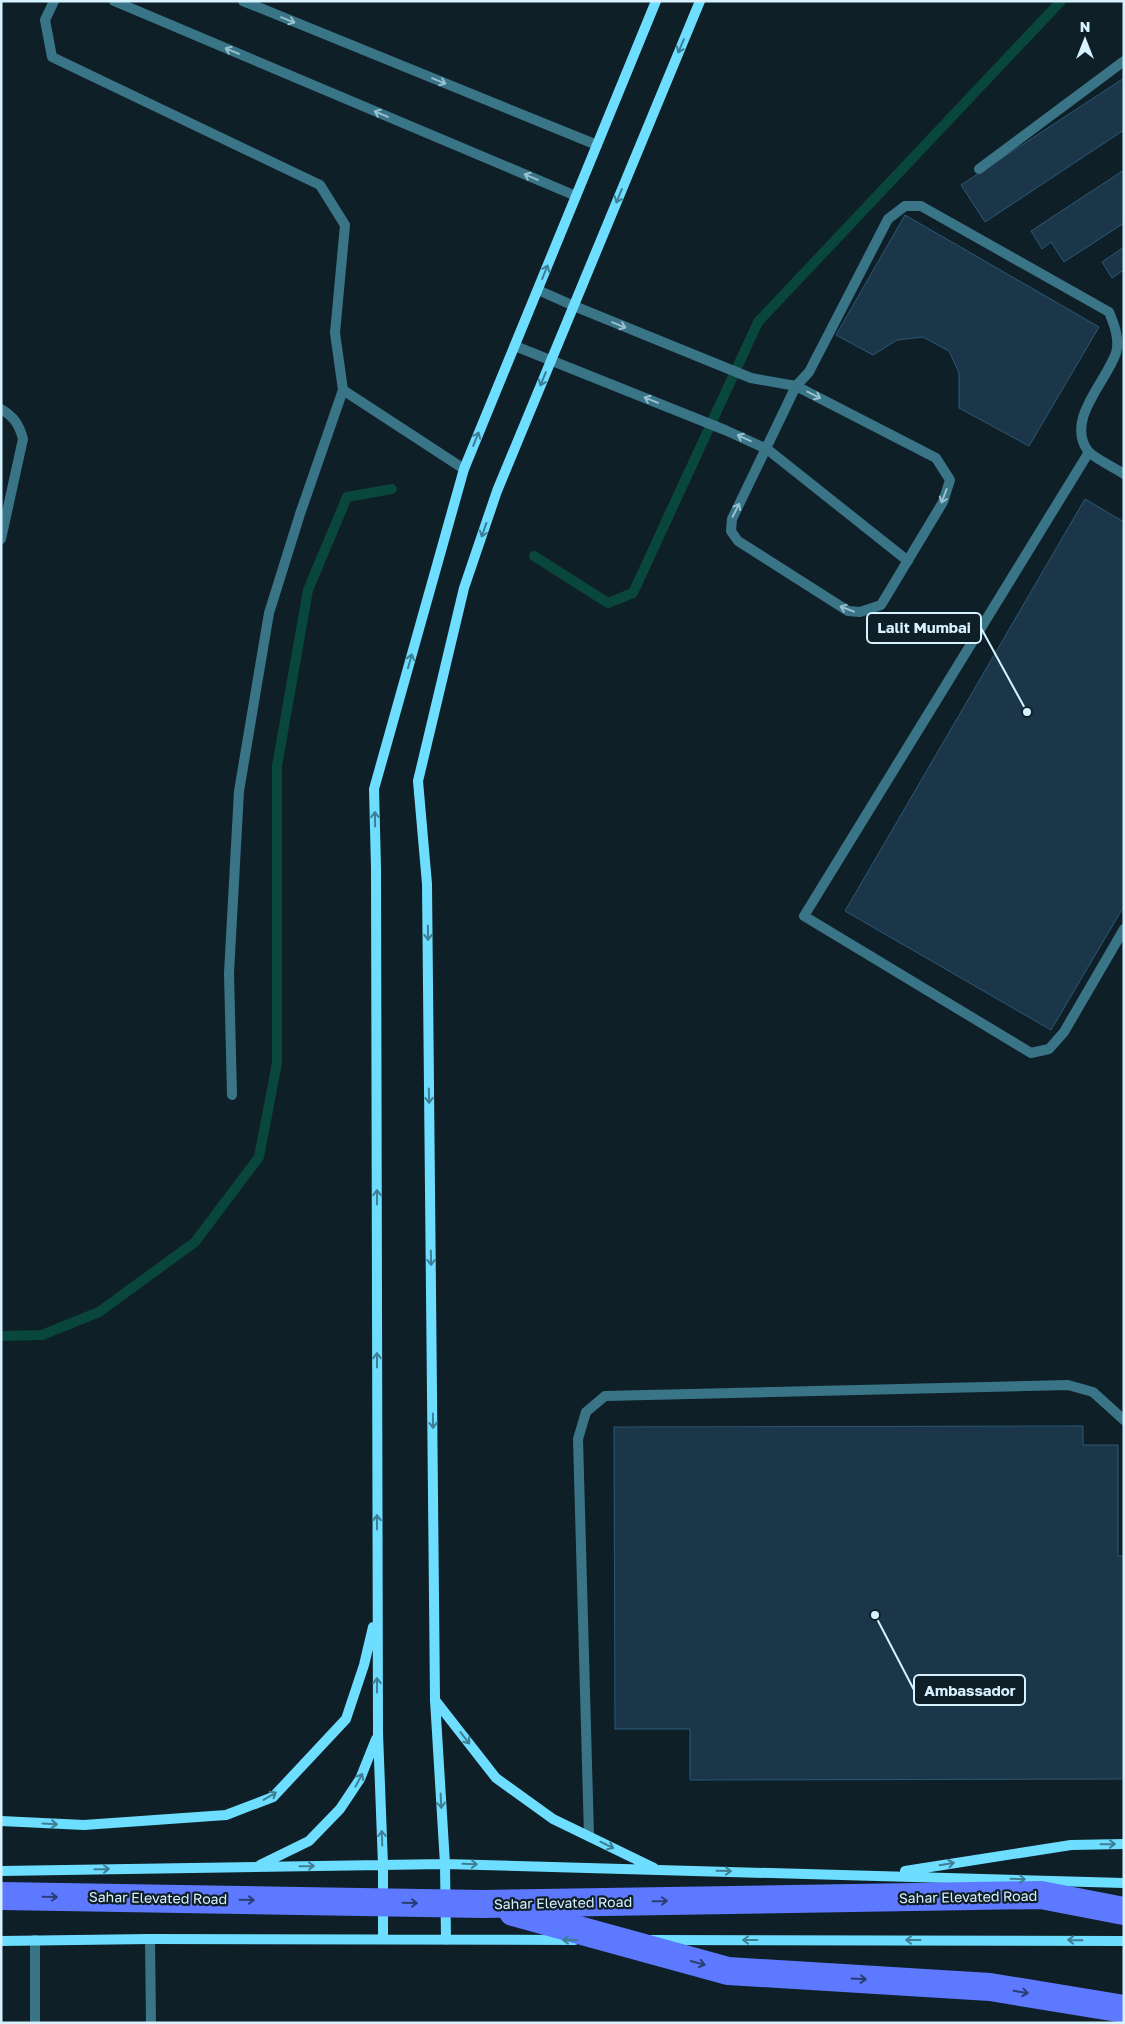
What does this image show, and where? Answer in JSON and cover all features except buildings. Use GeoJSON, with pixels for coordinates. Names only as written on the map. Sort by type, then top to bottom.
{"type":"FeatureCollection","features":[{"type":"Feature","properties":{"kind":"main road"},"geometry":{"type":"LineString","coordinates":[[383,1939],[377,1609],[376,887],[374,789],[464,470],[656,1]]}},
{"type":"Feature","properties":{"kind":"main road"},"geometry":{"type":"LineString","coordinates":[[446,1940],[445,1864],[435,1700],[427,884],[418,781],[464,588],[497,491],[700,1]]}},
{"type":"Feature","properties":{"kind":"main road"},"geometry":{"type":"LineString","coordinates":[[1,1821],[84,1825],[226,1816],[273,1797],[346,1719],[364,1665],[377,1609]]}},
{"type":"Feature","properties":{"kind":"main road"},"geometry":{"type":"LineString","coordinates":[[435,1700],[496,1778],[553,1819],[658,1870]]}},
{"type":"Feature","properties":{"kind":"main road"},"geometry":{"type":"LineString","coordinates":[[258,1866],[309,1841],[340,1809],[360,1779],[378,1733]]}},
{"type":"Feature","properties":{"kind":"main road"},"geometry":{"type":"LineString","coordinates":[[881,1875],[1071,1845],[1124,1844]]}},
{"type":"Feature","properties":{"kind":"main road"},"geometry":{"type":"LineString","coordinates":[[1,1870],[445,1864],[1124,1883]]}},
{"type":"Feature","properties":{"kind":"main road","name":"Sahar Elevated Road"},"geometry":{"type":"LineString","coordinates":[[1,1896],[483,1904],[1040,1896],[1124,1911]]}},
{"type":"Feature","properties":{"kind":"main road"},"geometry":{"type":"LineString","coordinates":[[483,1904],[728,1971],[990,1987],[1124,2009]]}},
{"type":"Feature","properties":{"kind":"main road"},"geometry":{"type":"LineString","coordinates":[[1,1941],[383,1939],[1124,1941]]}},
{"type":"Feature","properties":{"kind":"lane"},"geometry":{"type":"LineString","coordinates":[[54,1],[46,20],[52,57],[320,185],[345,225],[335,334],[343,390],[300,514],[269,613],[239,791],[230,973],[232,1095]]}},
{"type":"Feature","properties":{"kind":"lane"},"geometry":{"type":"LineString","coordinates":[[114,1],[576,196]]}},
{"type":"Feature","properties":{"kind":"lane"},"geometry":{"type":"LineString","coordinates":[[243,1],[598,145]]}},
{"type":"Feature","properties":{"kind":"lane"},"geometry":{"type":"LineString","coordinates":[[979,169],[1124,61]]}},
{"type":"Feature","properties":{"kind":"lane"},"geometry":{"type":"LineString","coordinates":[[538,290],[751,378],[796,386],[936,458],[950,480],[943,502],[881,605],[860,612],[848,611],[738,541],[731,531],[732,519],[796,386],[809,372],[888,219],[905,206],[921,206],[1109,312],[1116,329],[1116,352],[1084,412],[1081,434],[1089,452],[1124,474]]}},
{"type":"Feature","properties":{"kind":"lane"},"geometry":{"type":"LineString","coordinates":[[515,346],[721,428],[766,449],[908,561]]}},
{"type":"Feature","properties":{"kind":"lane"},"geometry":{"type":"LineString","coordinates":[[343,390],[464,470]]}},
{"type":"Feature","properties":{"kind":"lane"},"geometry":{"type":"LineString","coordinates":[[1,409],[19,424],[23,439],[1,539]]}},
{"type":"Feature","properties":{"kind":"lane"},"geometry":{"type":"LineString","coordinates":[[1089,452],[804,916],[1031,1053],[1049,1049],[1064,1032],[1124,929]]}},
{"type":"Feature","properties":{"kind":"lane"},"geometry":{"type":"LineString","coordinates":[[589,1836],[578,1439],[586,1412],[605,1396],[1068,1385],[1093,1392],[1124,1420]]}},
{"type":"Feature","properties":{"kind":"lane"},"geometry":{"type":"LineString","coordinates":[[150,1939],[151,2023]]}},
{"type":"Feature","properties":{"kind":"lane"},"geometry":{"type":"LineString","coordinates":[[34,1940],[36,2023]]}},
{"type":"Feature","properties":{"kind":"waterway"},"geometry":{"type":"LineString","coordinates":[[534,556],[608,603],[633,593],[758,322],[1061,1]]}},
{"type":"Feature","properties":{"kind":"waterway"},"geometry":{"type":"LineString","coordinates":[[1,1336],[42,1335],[99,1312],[195,1242],[259,1157],[277,1063],[277,766],[308,590],[347,497],[392,489]]}},
{"type":"Feature","properties":{"kind":"place","name":"Lalit Mumbai"},"geometry":{"type":"Point","coordinates":[1027,712]}},
{"type":"Feature","properties":{"kind":"place","name":"Ambassador"},"geometry":{"type":"Point","coordinates":[875,1615]}}]}
